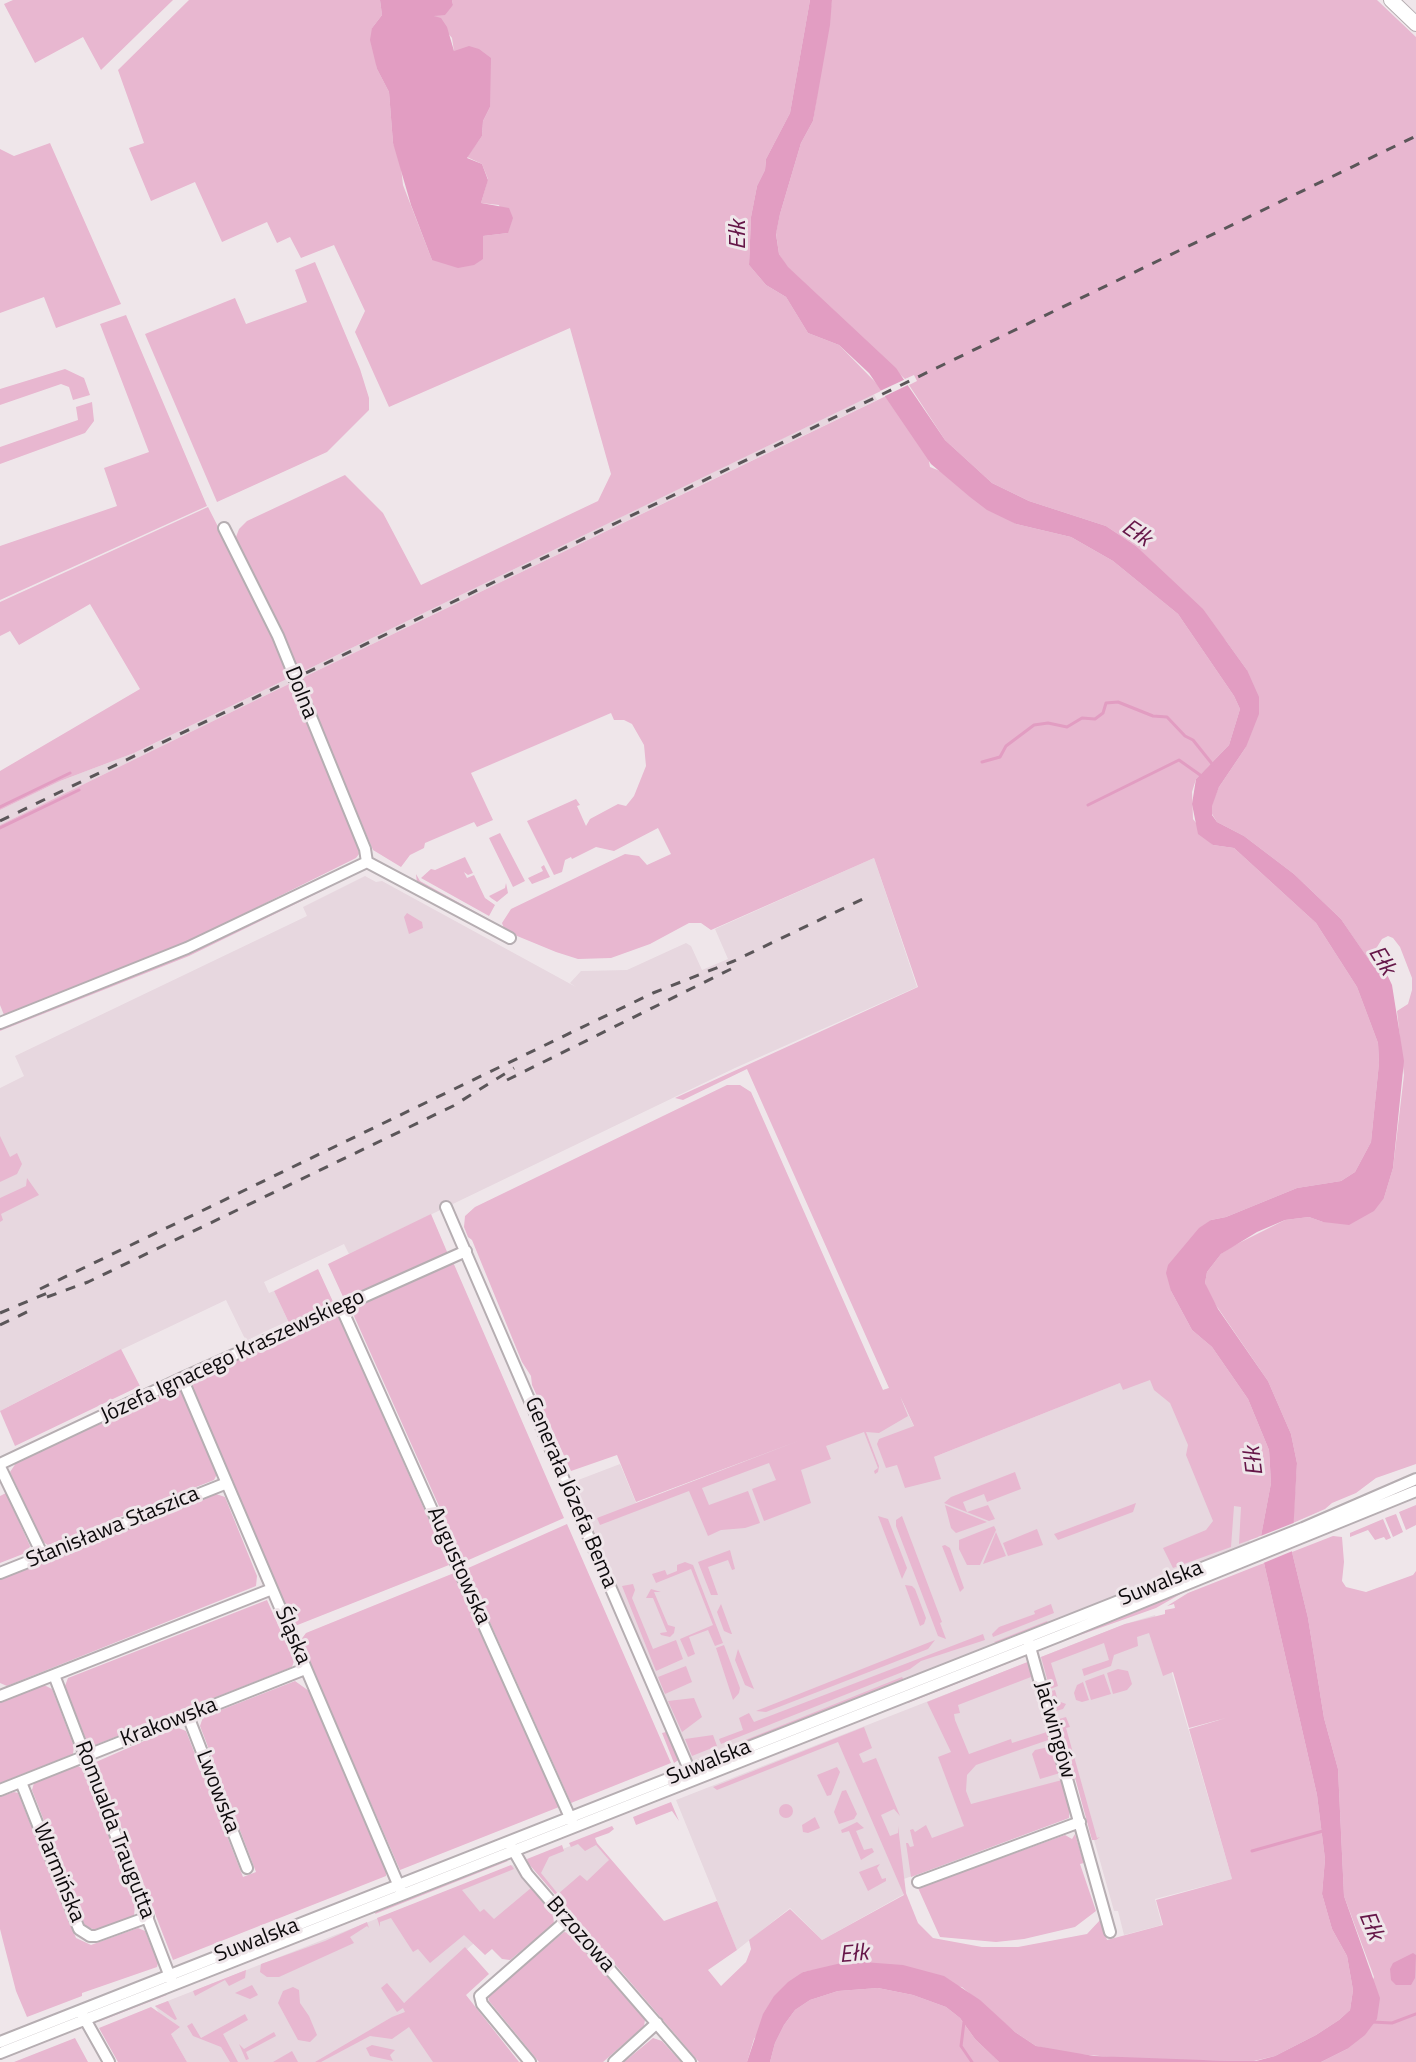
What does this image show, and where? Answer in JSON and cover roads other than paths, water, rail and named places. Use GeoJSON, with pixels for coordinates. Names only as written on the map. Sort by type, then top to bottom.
{"type":"FeatureCollection","features":[{"type":"Feature","properties":{"kind":"main road"},"geometry":{"type":"LineString","coordinates":[[1391,0],[1416,24]]}},
{"type":"Feature","properties":{"kind":"street","name":"Dolna"},"geometry":{"type":"LineString","coordinates":[[224,528],[278,636],[365,849],[367,862]]}},
{"type":"Feature","properties":{"kind":"street"},"geometry":{"type":"LineString","coordinates":[[0,1023],[178,952],[367,862],[510,938]]}},
{"type":"Feature","properties":{"kind":"street","name":"Generała Józefa Bema"},"geometry":{"type":"LineString","coordinates":[[447,1207],[692,1775]]}},
{"type":"Feature","properties":{"kind":"street","name":"Józefa Ignacego Kraszewskiego"},"geometry":{"type":"LineString","coordinates":[[0,1466],[182,1378],[466,1251]]}},
{"type":"Feature","properties":{"kind":"street","name":"Augustowska"},"geometry":{"type":"LineString","coordinates":[[341,1307],[572,1822]]}},
{"type":"Feature","properties":{"kind":"street","name":"Śląska"},"geometry":{"type":"LineString","coordinates":[[182,1378],[401,1890]]}},
{"type":"Feature","properties":{"kind":"street"},"geometry":{"type":"LineString","coordinates":[[0,1466],[43,1556]]}},
{"type":"Feature","properties":{"kind":"street","name":"Suwalska"},"geometry":{"type":"LineString","coordinates":[[1303,1533],[1416,1479]]}},
{"type":"Feature","properties":{"kind":"street","name":"Stanisława Staszica"},"geometry":{"type":"LineString","coordinates":[[0,1573],[226,1483]]}},
{"type":"Feature","properties":{"kind":"street","name":"Suwalska"},"geometry":{"type":"LineString","coordinates":[[0,2053],[83,2015],[1303,1533],[1416,1491]]}},
{"type":"Feature","properties":{"kind":"street"},"geometry":{"type":"LineString","coordinates":[[0,1696],[272,1589]]}},
{"type":"Feature","properties":{"kind":"street","name":"Jaćwingów"},"geometry":{"type":"LineString","coordinates":[[1029,1642],[1110,1932]]}},
{"type":"Feature","properties":{"kind":"street","name":"Krakowska"},"geometry":{"type":"LineString","coordinates":[[0,1790],[305,1669]]}},
{"type":"Feature","properties":{"kind":"street","name":"Romualda Traugutta"},"geometry":{"type":"LineString","coordinates":[[54,1675],[172,1980]]}},
{"type":"Feature","properties":{"kind":"street","name":"Lwowska"},"geometry":{"type":"LineString","coordinates":[[188,1716],[247,1868]]}},
{"type":"Feature","properties":{"kind":"street","name":"Warmińska"},"geometry":{"type":"LineString","coordinates":[[21,1782],[80,1929],[90,1936],[96,1936],[148,1917]]}},
{"type":"Feature","properties":{"kind":"street"},"geometry":{"type":"LineString","coordinates":[[918,1882],[1080,1822]]}},
{"type":"Feature","properties":{"kind":"street","name":"Brzozowa"},"geometry":{"type":"LineString","coordinates":[[511,1846],[527,1874],[690,2062]]}},
{"type":"Feature","properties":{"kind":"street"},"geometry":{"type":"LineString","coordinates":[[530,2062],[482,2004],[480,1996],[567,1920]]}},
{"type":"Feature","properties":{"kind":"street"},"geometry":{"type":"LineString","coordinates":[[83,2015],[109,2062]]}},
{"type":"Feature","properties":{"kind":"street","name":"Suwalska"},"geometry":{"type":"LineString","coordinates":[[0,2042],[83,2015]]}},
{"type":"Feature","properties":{"kind":"street"},"geometry":{"type":"LineString","coordinates":[[614,2062],[657,2023]]}},
{"type":"Feature","properties":{"kind":"waterway"},"geometry":{"type":"LineString","coordinates":[[982,762],[1000,757],[1006,746],[1034,725],[1048,723],[1067,727],[1082,718],[1095,719],[1103,713],[1106,703],[1118,702],[1153,716],[1167,717],[1185,736],[1193,740],[1213,765]]}},
{"type":"Feature","properties":{"kind":"waterway"},"geometry":{"type":"LineString","coordinates":[[1088,805],[1179,760],[1203,777]]}},
{"type":"Feature","properties":{"kind":"waterway"},"geometry":{"type":"LineString","coordinates":[[0,807],[70,773]]}},
{"type":"Feature","properties":{"kind":"waterway"},"geometry":{"type":"LineString","coordinates":[[0,828],[79,790]]}},
{"type":"Feature","properties":{"kind":"waterway"},"geometry":{"type":"LineString","coordinates":[[1252,1851],[1323,1831]]}},
{"type":"Feature","properties":{"kind":"waterway"},"geometry":{"type":"LineString","coordinates":[[1372,2022],[1392,2023],[1416,2014]]}},
{"type":"Feature","properties":{"kind":"waterway"},"geometry":{"type":"LineString","coordinates":[[964,2022],[961,2046],[972,2062]]}},
{"type":"Feature","properties":{"kind":"railway"},"geometry":{"type":"LineString","coordinates":[[0,821],[1416,136]]}},
{"type":"Feature","properties":{"kind":"railway"},"geometry":{"type":"LineString","coordinates":[[40,1289],[653,993],[734,961],[865,898]]}},
{"type":"Feature","properties":{"kind":"railway"},"geometry":{"type":"LineString","coordinates":[[507,1080],[733,968]]}},
{"type":"Feature","properties":{"kind":"railway"},"geometry":{"type":"LineString","coordinates":[[47,1297],[88,1282],[453,1106],[514,1068]]}},
{"type":"Feature","properties":{"kind":"railway"},"geometry":{"type":"LineString","coordinates":[[0,1313],[52,1291]]}},
{"type":"Feature","properties":{"kind":"railway"},"geometry":{"type":"LineString","coordinates":[[0,1325],[31,1310]]}},
{"type":"Feature","properties":{"kind":"water label","name":"Ełk"},"geometry":{"type":"Point","coordinates":[739,235]}},
{"type":"Feature","properties":{"kind":"water label","name":"Ełk"},"geometry":{"type":"Point","coordinates":[1136,534]}},
{"type":"Feature","properties":{"kind":"water label","name":"Ełk"},"geometry":{"type":"Point","coordinates":[1381,961]}},
{"type":"Feature","properties":{"kind":"water label","name":"Ełk"},"geometry":{"type":"Point","coordinates":[1255,1461]}},
{"type":"Feature","properties":{"kind":"water label","name":"Ełk"},"geometry":{"type":"Point","coordinates":[1370,1926]}},
{"type":"Feature","properties":{"kind":"water label","name":"Ełk"},"geometry":{"type":"Point","coordinates":[854,1955]}}]}
